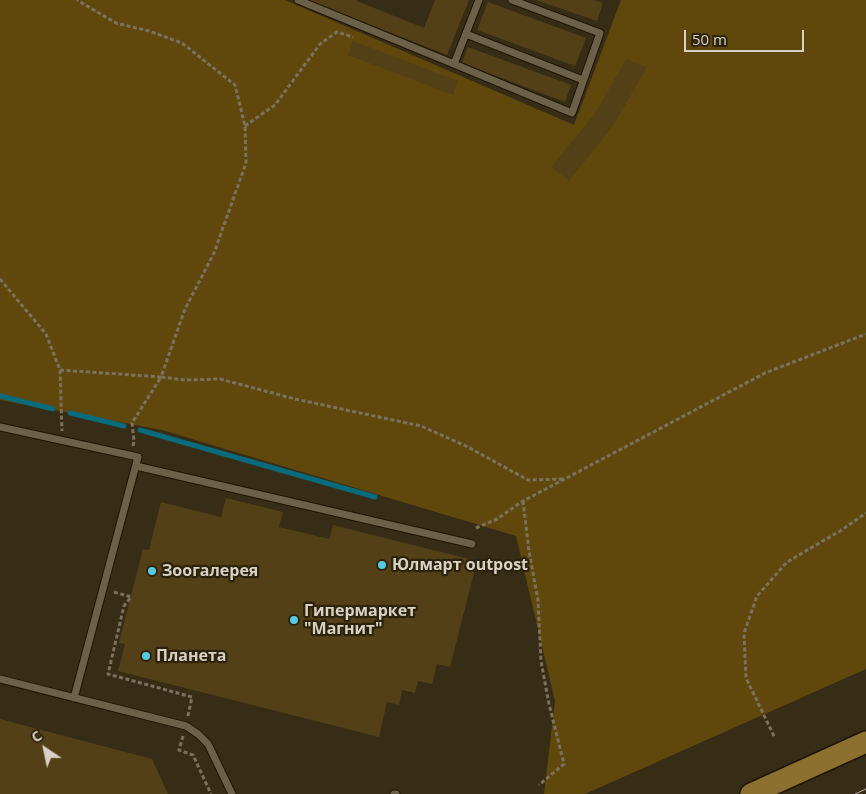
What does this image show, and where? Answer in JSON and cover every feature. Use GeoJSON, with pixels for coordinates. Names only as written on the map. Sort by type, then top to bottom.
{"type":"FeatureCollection","features":[{"type":"Feature","properties":{"kind":"main road"},"geometry":{"type":"LineString","coordinates":[[751,794],[866,742]]}},
{"type":"Feature","properties":{"kind":"lane"},"geometry":{"type":"LineString","coordinates":[[298,0],[572,112],[600,33],[512,0]]}},
{"type":"Feature","properties":{"kind":"lane"},"geometry":{"type":"LineString","coordinates":[[454,64],[479,0]]}},
{"type":"Feature","properties":{"kind":"lane"},"geometry":{"type":"LineString","coordinates":[[466,34],[583,80]]}},
{"type":"Feature","properties":{"kind":"lane"},"geometry":{"type":"LineString","coordinates":[[0,427],[138,457],[74,698]]}},
{"type":"Feature","properties":{"kind":"lane"},"geometry":{"type":"LineString","coordinates":[[136,466],[472,544]]}},
{"type":"Feature","properties":{"kind":"lane"},"geometry":{"type":"LineString","coordinates":[[0,679],[186,726],[208,744],[232,794]]}},
{"type":"Feature","properties":{"kind":"path"},"geometry":{"type":"LineString","coordinates":[[77,0],[116,23],[149,31],[182,43],[234,85],[245,126],[246,163],[214,253],[185,309],[161,377],[132,423],[134,441],[131,455]]}},
{"type":"Feature","properties":{"kind":"path"},"geometry":{"type":"LineString","coordinates":[[245,126],[275,105],[320,44],[337,32],[352,37]]}},
{"type":"Feature","properties":{"kind":"path"},"geometry":{"type":"LineString","coordinates":[[0,278],[46,334],[60,370],[63,440]]}},
{"type":"Feature","properties":{"kind":"path"},"geometry":{"type":"LineString","coordinates":[[476,528],[497,519],[523,501],[765,373],[866,334]]}},
{"type":"Feature","properties":{"kind":"path"},"geometry":{"type":"LineString","coordinates":[[60,370],[185,380],[220,379],[295,399],[421,426],[466,446],[528,480],[564,479]]}},
{"type":"Feature","properties":{"kind":"path"},"geometry":{"type":"LineString","coordinates":[[523,501],[529,551],[538,600],[541,661],[549,704],[564,764],[539,786]]}},
{"type":"Feature","properties":{"kind":"path"},"geometry":{"type":"LineString","coordinates":[[774,736],[746,678],[744,633],[757,596],[787,562],[866,514]]}},
{"type":"Feature","properties":{"kind":"path"},"geometry":{"type":"LineString","coordinates":[[102,588],[131,597],[124,606],[108,674],[192,697],[179,750],[193,755],[211,794]]}},
{"type":"Feature","properties":{"kind":"shaded area"},"geometry":{"type":"Polygon","coordinates":[[[0,0],[285,0],[574,125],[621,0],[866,0],[866,669],[585,794],[544,794],[555,701],[516,536],[162,430],[0,400],[0,0]]]}},
{"type":"Feature","properties":{"kind":"building"},"geometry":{"type":"Polygon","coordinates":[[[308,0],[357,0],[424,28],[435,0],[469,0],[447,55],[308,0]]]}},
{"type":"Feature","properties":{"kind":"building"},"geometry":{"type":"Polygon","coordinates":[[[536,0],[594,0],[603,3],[597,21],[536,0]]]}},
{"type":"Feature","properties":{"kind":"building"},"geometry":{"type":"Polygon","coordinates":[[[488,2],[586,38],[575,66],[477,30],[488,2]]]}},
{"type":"Feature","properties":{"kind":"building"},"geometry":{"type":"Polygon","coordinates":[[[353,41],[458,81],[453,95],[348,55],[353,41]]]}},
{"type":"Feature","properties":{"kind":"building"},"geometry":{"type":"Polygon","coordinates":[[[468,47],[571,85],[565,102],[462,63],[468,47]]]}},
{"type":"Feature","properties":{"kind":"building"},"geometry":{"type":"Polygon","coordinates":[[[626,59],[647,67],[613,126],[569,181],[551,167],[596,112],[626,59]]]}},
{"type":"Feature","properties":{"kind":"building","name":"Гипермаркет \"Магнит\""},"geometry":{"type":"Polygon","coordinates":[[[226,498],[283,512],[279,527],[329,539],[333,525],[477,561],[450,667],[437,664],[432,684],[418,681],[415,693],[402,690],[399,705],[387,702],[379,737],[118,671],[125,644],[119,643],[143,549],[149,550],[161,502],[221,517],[226,498]]]}},
{"type":"Feature","properties":{"kind":"building"},"geometry":{"type":"Polygon","coordinates":[[[0,719],[152,759],[168,794],[0,794],[0,719]]]}},
{"type":"Feature","properties":{"kind":"waterway"},"geometry":{"type":"LineString","coordinates":[[0,396],[53,409]]}},
{"type":"Feature","properties":{"kind":"waterway"},"geometry":{"type":"LineString","coordinates":[[70,413],[124,426]]}},
{"type":"Feature","properties":{"kind":"waterway"},"geometry":{"type":"LineString","coordinates":[[140,430],[375,497]]}},
{"type":"Feature","properties":{"kind":"tram line"},"geometry":{"type":"LineString","coordinates":[[855,794],[866,789]]}},
{"type":"Feature","properties":{"kind":"place","name":"Юлмарт outpost"},"geometry":{"type":"Point","coordinates":[382,565]}},
{"type":"Feature","properties":{"kind":"place","name":"Зоогалерея"},"geometry":{"type":"Point","coordinates":[152,571]}},
{"type":"Feature","properties":{"kind":"place","name":"Гипермаркет \"Магнит\""},"geometry":{"type":"Point","coordinates":[294,620]}},
{"type":"Feature","properties":{"kind":"place","name":"Планета"},"geometry":{"type":"Point","coordinates":[146,656]}}]}
